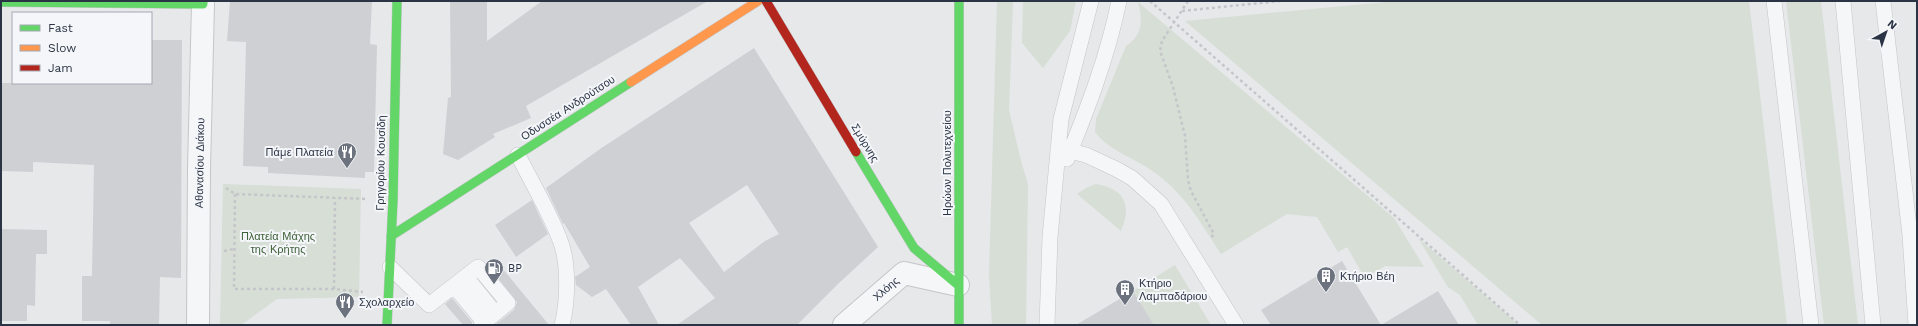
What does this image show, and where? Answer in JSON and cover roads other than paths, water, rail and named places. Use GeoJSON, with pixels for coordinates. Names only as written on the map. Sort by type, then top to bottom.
{"type":"FeatureCollection","features":[{"type":"Feature","properties":{"kind":"street","name":"Γρηγορίου Κουσίδη"},"geometry":{"type":"LineString","coordinates":[[387,325],[393,200],[397,1]]}},
{"type":"Feature","properties":{"kind":"street","name":"Οδυσσέα Ανδρούτσου"},"geometry":{"type":"LineString","coordinates":[[391,236],[758,1]]}},
{"type":"Feature","properties":{"kind":"street","name":"Σμύρνης"},"geometry":{"type":"LineString","coordinates":[[766,1],[914,248],[958,285]]}},
{"type":"Feature","properties":{"kind":"street","name":"Ηρώων Πολυτεχνείου"},"geometry":{"type":"LineString","coordinates":[[959,1],[959,325]]}},
{"type":"Feature","properties":{"kind":"street"},"geometry":{"type":"LineString","coordinates":[[1,2],[203,3]]}},
{"type":"Feature","properties":{"kind":"street","name":"Αθανασίου Διάκου"},"geometry":{"type":"LineString","coordinates":[[198,325],[199,169],[203,3]]}},
{"type":"Feature","properties":{"kind":"street","name":"Χλόης"},"geometry":{"type":"LineString","coordinates":[[844,325],[904,273],[958,285]]}},
{"type":"Feature","properties":{"kind":"lane"},"geometry":{"type":"LineString","coordinates":[[1064,149],[1061,119],[1091,1]]}},
{"type":"Feature","properties":{"kind":"lane"},"geometry":{"type":"LineString","coordinates":[[1047,325],[1050,237],[1054,192],[1064,149],[1104,58],[1115,24],[1119,1]]}},
{"type":"Feature","properties":{"kind":"lane"},"geometry":{"type":"LineString","coordinates":[[1774,1],[1811,325]]}},
{"type":"Feature","properties":{"kind":"lane"},"geometry":{"type":"LineString","coordinates":[[1843,1],[1873,325]]}},
{"type":"Feature","properties":{"kind":"lane"},"geometry":{"type":"LineString","coordinates":[[1883,1],[1913,234],[1916,325]]}},
{"type":"Feature","properties":{"kind":"lane"},"geometry":{"type":"LineString","coordinates":[[1064,149],[1086,155],[1132,178],[1161,204],[1236,325]]}},
{"type":"Feature","properties":{"kind":"lane"},"geometry":{"type":"LineString","coordinates":[[518,155],[561,241],[567,281],[565,314],[562,325]]}},
{"type":"Feature","properties":{"kind":"lane"},"geometry":{"type":"LineString","coordinates":[[390,267],[429,304],[478,267],[508,303],[487,320],[460,281]]}},
{"type":"Feature","properties":{"kind":"place","name":"Πάμε Πλατεία"},"geometry":{"type":"Point","coordinates":[347,169]}},
{"type":"Feature","properties":{"kind":"place","name":"BP"},"geometry":{"type":"Point","coordinates":[494,285]}},
{"type":"Feature","properties":{"kind":"place","name":"Κτήριο Βέη"},"geometry":{"type":"Point","coordinates":[1326,293]}},
{"type":"Feature","properties":{"kind":"place","name":"Κτήριο Λαμπαδάριου"},"geometry":{"type":"Point","coordinates":[1125,306]}},
{"type":"Feature","properties":{"kind":"place","name":"Σχολαρχείο"},"geometry":{"type":"Point","coordinates":[345,319]}},
{"type":"Feature","properties":{"kind":"park label","name":"Πλατεία Μάχης της Κρήτης"},"geometry":{"type":"Point","coordinates":[278,242]}}]}
